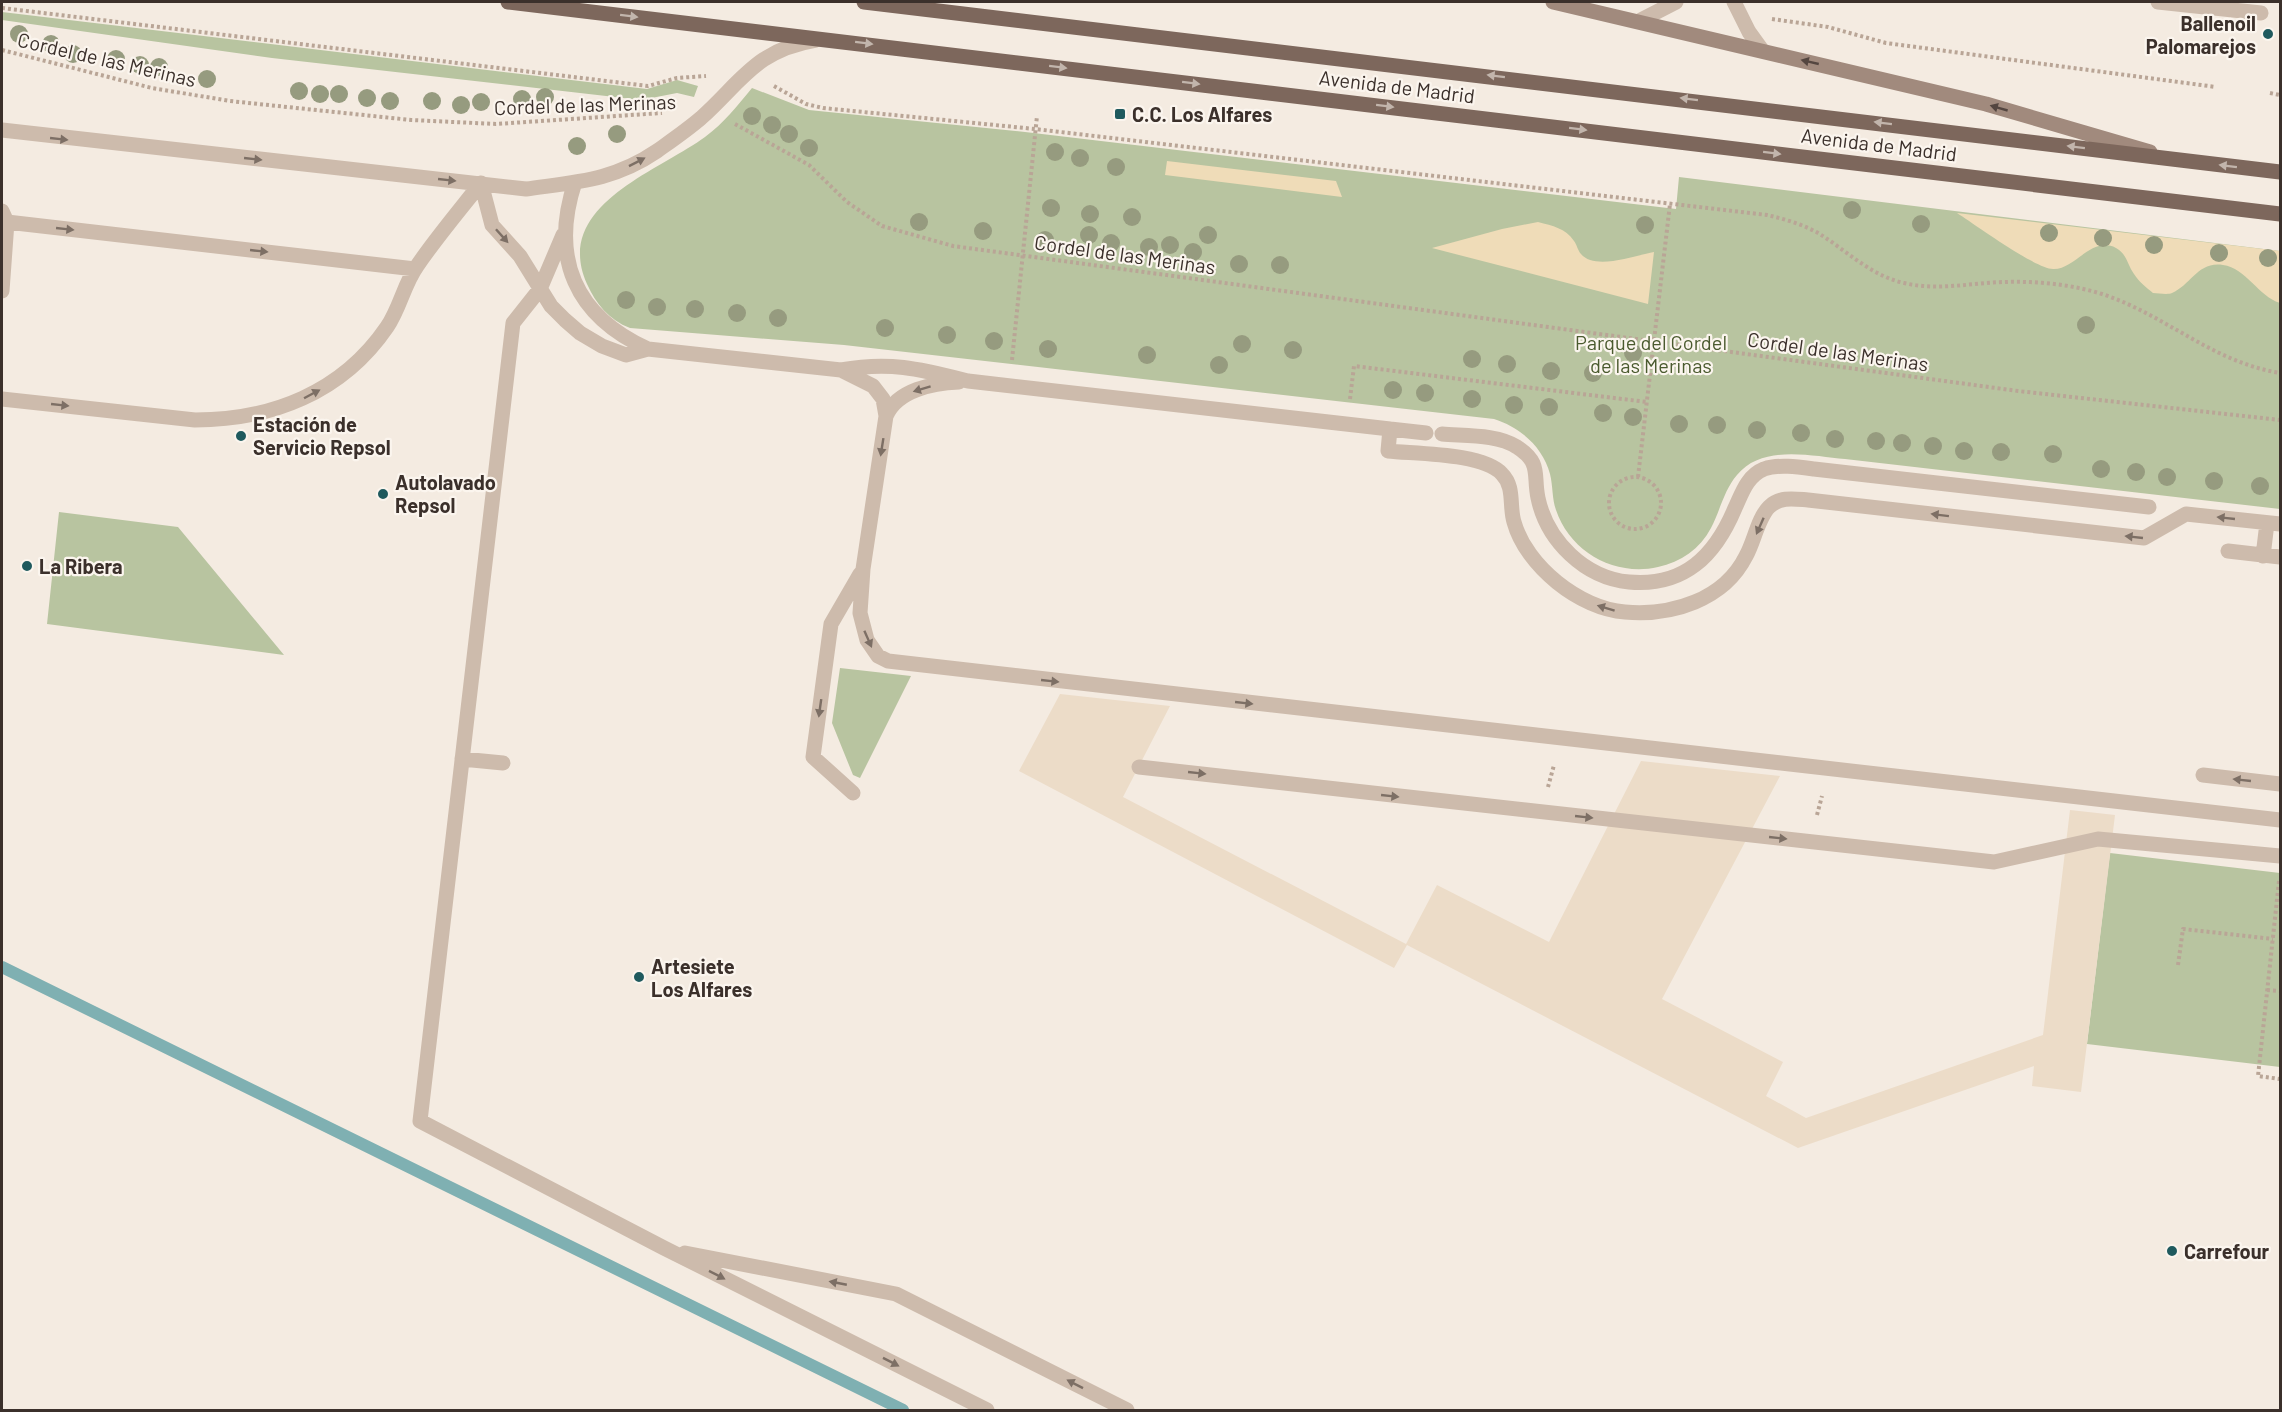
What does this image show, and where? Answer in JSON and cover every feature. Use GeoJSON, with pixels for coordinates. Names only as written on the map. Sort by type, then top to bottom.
{"type":"FeatureCollection","features":[{"type":"Feature","properties":{"kind":"main road","name":"Avenida de Madrid"},"geometry":{"type":"LineString","coordinates":[[508,2],[2280,214]]}},
{"type":"Feature","properties":{"kind":"main road","name":"Avenida de Madrid"},"geometry":{"type":"LineString","coordinates":[[864,2],[1563,84],[2280,172]]}},
{"type":"Feature","properties":{"kind":"main road","name":"Avenida de Madrid"},"geometry":{"type":"LineString","coordinates":[[1553,2],[1641,20],[1986,104],[2176,160]]}},
{"type":"Feature","properties":{"kind":"lane"},"geometry":{"type":"LineString","coordinates":[[1641,20],[1676,2]]}},
{"type":"Feature","properties":{"kind":"lane"},"geometry":{"type":"LineString","coordinates":[[1734,2],[1749,32],[1762,50]]}},
{"type":"Feature","properties":{"kind":"lane"},"geometry":{"type":"LineString","coordinates":[[2158,2],[2261,13]]}},
{"type":"Feature","properties":{"kind":"lane"},"geometry":{"type":"LineString","coordinates":[[2,130],[526,189],[607,177],[655,152],[701,117],[738,79],[770,56],[787,47],[824,38]]}},
{"type":"Feature","properties":{"kind":"lane"},"geometry":{"type":"LineString","coordinates":[[575,182],[567,207],[564,234],[567,260],[575,284],[588,305],[605,324],[625,339],[648,349],[841,370],[873,364],[919,369],[968,381],[1504,440],[1519,448],[1534,465],[1543,512],[1564,548],[1587,567],[1626,582],[1656,582],[1677,577],[1688,571],[1718,541],[1743,490],[1752,477],[1765,469],[1814,468],[2149,507]]}},
{"type":"Feature","properties":{"kind":"lane"},"geometry":{"type":"LineString","coordinates":[[2,399],[195,420],[226,420],[258,416],[288,406],[342,375],[366,352],[387,327],[403,299],[415,268],[481,183]]}},
{"type":"Feature","properties":{"kind":"lane"},"geometry":{"type":"LineString","coordinates":[[481,183],[492,225],[520,256],[540,289],[565,320],[580,333],[602,346],[626,355],[648,349]]}},
{"type":"Feature","properties":{"kind":"lane"},"geometry":{"type":"LineString","coordinates":[[2,291],[4,217],[415,268]]}},
{"type":"Feature","properties":{"kind":"lane"},"geometry":{"type":"LineString","coordinates":[[564,234],[540,289],[513,324],[420,1121],[664,1248],[987,1410]]}},
{"type":"Feature","properties":{"kind":"lane"},"geometry":{"type":"LineString","coordinates":[[841,370],[873,386],[883,399],[886,416]]}},
{"type":"Feature","properties":{"kind":"lane"},"geometry":{"type":"LineString","coordinates":[[968,381],[929,387],[906,394],[890,407],[886,416],[863,569],[860,613],[863,629],[872,649],[891,662],[2280,820]]}},
{"type":"Feature","properties":{"kind":"lane"},"geometry":{"type":"LineString","coordinates":[[1390,429],[1388,451],[1478,461],[1502,474],[1510,487],[1514,524],[1542,569],[1561,586],[1588,602],[1622,612],[1640,613],[1676,608],[1710,596],[1734,576],[1745,559],[1769,507],[1781,500],[1808,500],[2144,538],[2186,514],[2274,523],[2264,556]]}},
{"type":"Feature","properties":{"kind":"lane"},"geometry":{"type":"LineString","coordinates":[[2228,551],[2280,557]]}},
{"type":"Feature","properties":{"kind":"lane"},"geometry":{"type":"LineString","coordinates":[[853,793],[813,757],[831,624],[863,569]]}},
{"type":"Feature","properties":{"kind":"lane"},"geometry":{"type":"LineString","coordinates":[[462,759],[503,763]]}},
{"type":"Feature","properties":{"kind":"lane"},"geometry":{"type":"LineString","coordinates":[[1138,767],[1994,862],[2098,839],[2280,855]]}},
{"type":"Feature","properties":{"kind":"lane"},"geometry":{"type":"LineString","coordinates":[[2203,775],[2280,784]]}},
{"type":"Feature","properties":{"kind":"lane"},"geometry":{"type":"LineString","coordinates":[[664,1248],[896,1294],[1127,1410]]}},
{"type":"Feature","properties":{"kind":"path"},"geometry":{"type":"LineString","coordinates":[[2,8],[648,86],[677,78],[711,75]]}},
{"type":"Feature","properties":{"kind":"path"},"geometry":{"type":"LineString","coordinates":[[1768,18],[1828,27],[1886,43],[2216,87]]}},
{"type":"Feature","properties":{"kind":"path","name":"Cordel de las Merinas"},"geometry":{"type":"LineString","coordinates":[[2,50],[152,88],[230,102],[400,119],[496,124],[660,112],[701,117],[725,121],[746,129],[810,165],[847,202],[882,226],[953,246],[1654,340],[2018,392],[2280,420]]}},
{"type":"Feature","properties":{"kind":"path"},"geometry":{"type":"LineString","coordinates":[[769,82],[798,100],[823,108],[1035,129],[1758,213],[1800,224],[1881,275],[1903,283],[1937,287],[2002,282],[2047,283],[2089,290],[2140,309],[2212,351],[2280,373]]}},
{"type":"Feature","properties":{"kind":"path"},"geometry":{"type":"LineString","coordinates":[[2270,93],[2280,95]]}},
{"type":"Feature","properties":{"kind":"path"},"geometry":{"type":"LineString","coordinates":[[1011,364],[1037,116]]}},
{"type":"Feature","properties":{"kind":"path"},"geometry":{"type":"LineString","coordinates":[[1638,477],[1670,204]]}},
{"type":"Feature","properties":{"kind":"path"},"geometry":{"type":"LineString","coordinates":[[1349,403],[1354,366],[1647,402]]}},
{"type":"Feature","properties":{"kind":"path"},"geometry":{"type":"LineString","coordinates":[[1638,477],[1648,481],[1657,489],[1661,505],[1658,516],[1651,524],[1635,530],[1624,527],[1615,520],[1609,510],[1609,499],[1613,488],[1621,480],[1638,477]]}},
{"type":"Feature","properties":{"kind":"path"},"geometry":{"type":"LineString","coordinates":[[1541,812],[1561,738]]}},
{"type":"Feature","properties":{"kind":"path"},"geometry":{"type":"LineString","coordinates":[[1811,841],[1827,768]]}},
{"type":"Feature","properties":{"kind":"path"},"geometry":{"type":"LineString","coordinates":[[2279,876],[2258,1076],[2280,1078]]}},
{"type":"Feature","properties":{"kind":"path"},"geometry":{"type":"LineString","coordinates":[[2178,965],[2183,929],[2273,939]]}},
{"type":"Feature","properties":{"kind":"path"},"geometry":{"type":"LineString","coordinates":[[2267,990],[2280,991]]}},
{"type":"Feature","properties":{"kind":"green space"},"geometry":{"type":"Polygon","coordinates":[[[2,12],[647,89],[677,80],[698,86],[694,97],[677,93],[641,100],[272,58],[2,20],[2,12]]]}},
{"type":"Feature","properties":{"kind":"green space","name":"Parque del Cordel de las Merinas"},"geometry":{"type":"Polygon","coordinates":[[[752,88],[809,110],[1025,132],[1676,209],[1679,177],[2280,251],[2280,509],[1788,454],[1760,459],[1747,465],[1737,475],[1729,487],[1707,536],[1689,554],[1658,567],[1626,568],[1596,558],[1572,538],[1556,510],[1550,474],[1542,455],[1529,439],[1513,427],[1494,419],[844,345],[630,328],[622,325],[604,310],[587,284],[580,257],[584,233],[596,212],[615,194],[712,132],[752,88]]]}},
{"type":"Feature","properties":{"kind":"green space"},"geometry":{"type":"Polygon","coordinates":[[[59,512],[178,527],[284,655],[47,624],[59,512]]]}},
{"type":"Feature","properties":{"kind":"green space"},"geometry":{"type":"Polygon","coordinates":[[[840,668],[911,676],[860,778],[853,775],[832,723],[840,668]]]}},
{"type":"Feature","properties":{"kind":"green space"},"geometry":{"type":"Polygon","coordinates":[[[2110,853],[2280,873],[2280,1067],[2087,1044],[2110,853]]]}},
{"type":"Feature","properties":{"kind":"sand"},"geometry":{"type":"Polygon","coordinates":[[[1167,161],[1336,181],[1342,197],[1165,175],[1167,161]]]}},
{"type":"Feature","properties":{"kind":"sand"},"geometry":{"type":"Polygon","coordinates":[[[1957,213],[2280,251],[2280,303],[2265,295],[2239,271],[2223,265],[2214,265],[2201,270],[2172,293],[2153,293],[2136,277],[2122,253],[2107,245],[2091,249],[2061,268],[2044,267],[2019,254],[1957,213]]]}},
{"type":"Feature","properties":{"kind":"sand"},"geometry":{"type":"Polygon","coordinates":[[[1538,222],[1563,230],[1587,259],[1606,262],[1654,252],[1648,304],[1432,248],[1538,222]]]}},
{"type":"Feature","properties":{"kind":"shaded area"},"geometry":{"type":"Polygon","coordinates":[[[1060,694],[1170,706],[1123,797],[1406,944],[1437,885],[1549,942],[1641,761],[1780,776],[1662,999],[1783,1062],[1766,1096],[1806,1118],[2043,1035],[2070,810],[2115,815],[2081,1092],[2032,1086],[2034,1066],[1798,1148],[1407,945],[1394,968],[1019,771],[1060,694]]]}},
{"type":"Feature","properties":{"kind":"waterway"},"geometry":{"type":"LineString","coordinates":[[2,967],[903,1410]]}},
{"type":"Feature","properties":{"kind":"place","name":"Ballenoil Palomarejos"},"geometry":{"type":"Point","coordinates":[2268,34]}},
{"type":"Feature","properties":{"kind":"place","name":"C.C. Los Alfares"},"geometry":{"type":"Point","coordinates":[1120,114]}},
{"type":"Feature","properties":{"kind":"place","name":"Estación de Servicio Repsol"},"geometry":{"type":"Point","coordinates":[241,436]}},
{"type":"Feature","properties":{"kind":"place","name":"Autolavado Repsol"},"geometry":{"type":"Point","coordinates":[383,494]}},
{"type":"Feature","properties":{"kind":"place","name":"La Ribera"},"geometry":{"type":"Point","coordinates":[27,566]}},
{"type":"Feature","properties":{"kind":"place","name":"Artesiete Los Alfares"},"geometry":{"type":"Point","coordinates":[639,977]}},
{"type":"Feature","properties":{"kind":"place","name":"Carrefour"},"geometry":{"type":"Point","coordinates":[2172,1251]}}]}
